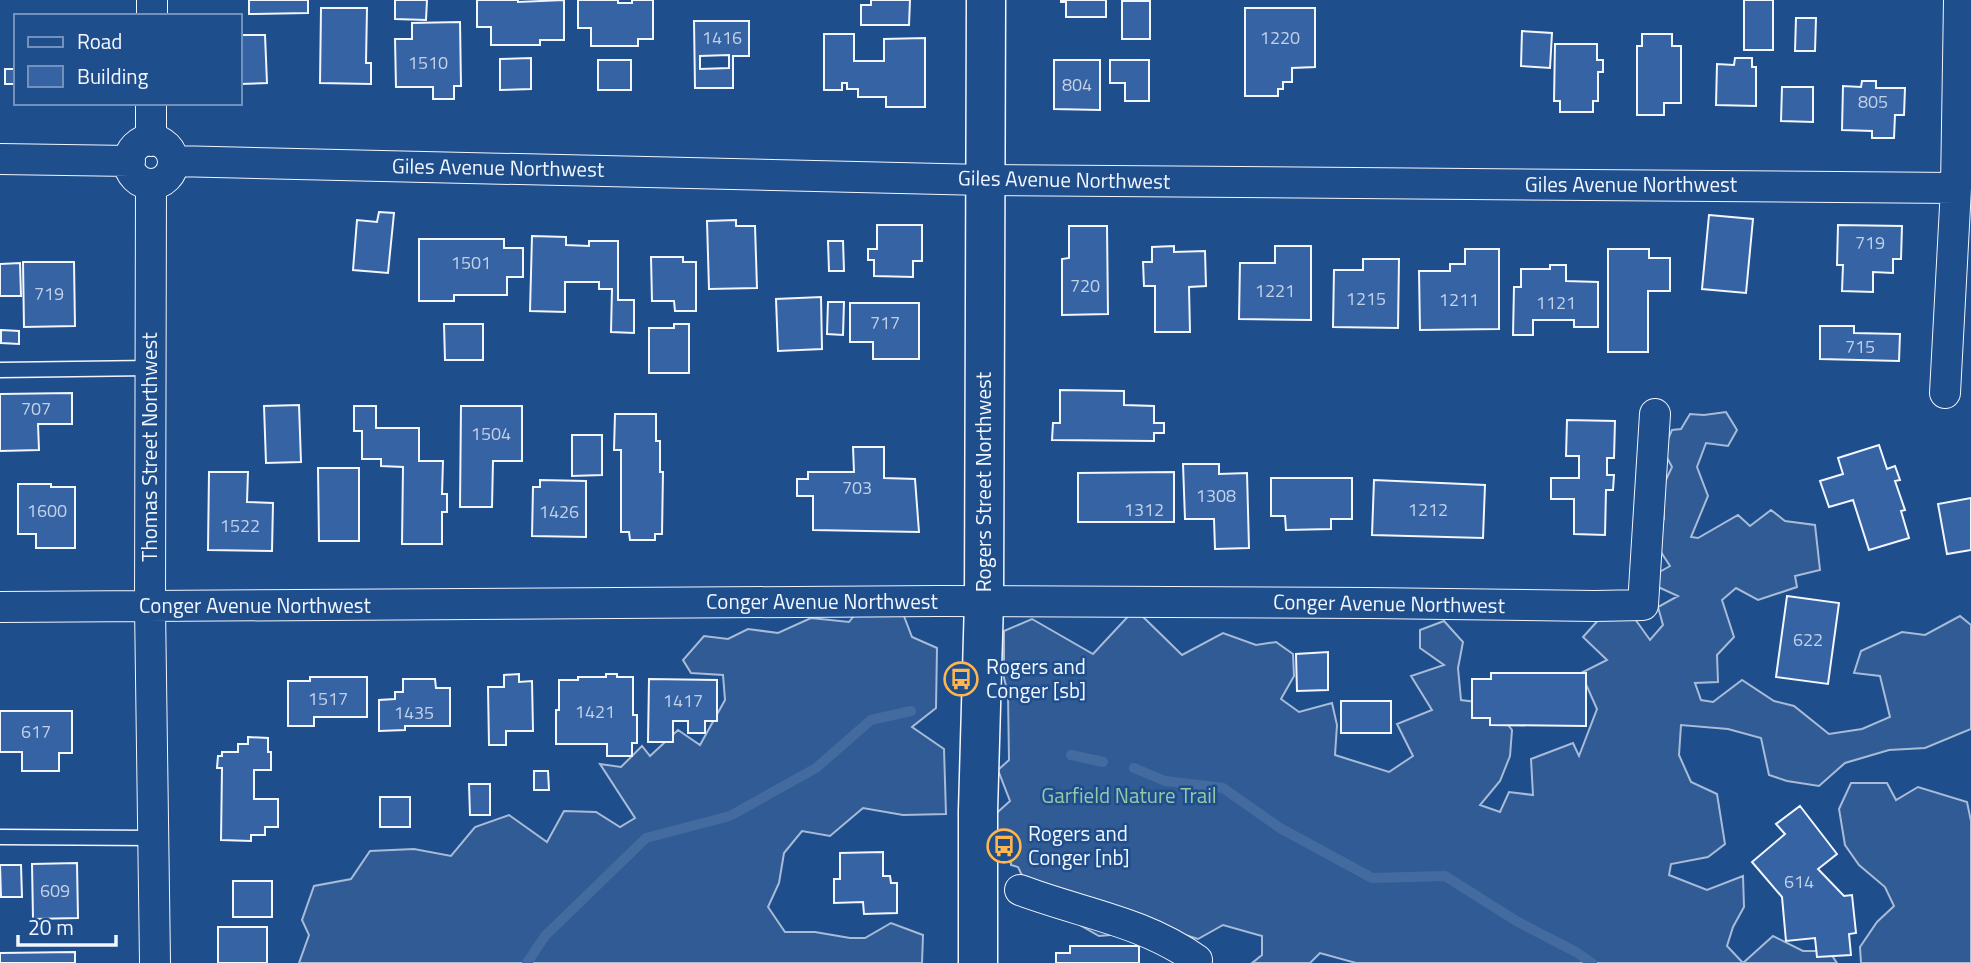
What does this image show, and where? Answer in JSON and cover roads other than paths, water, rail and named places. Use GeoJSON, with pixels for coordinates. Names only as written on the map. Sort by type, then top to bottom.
{"type":"FeatureCollection","features":[{"type":"Feature","properties":{"kind":"street","name":"Rogers Street Northwest"},"geometry":{"type":"LineString","coordinates":[[978,963],[978,810],[984,601],[986,0]]}},
{"type":"Feature","properties":{"kind":"street"},"geometry":{"type":"LineString","coordinates":[[1945,393],[1956,188],[1959,0]]}},
{"type":"Feature","properties":{"kind":"street"},"geometry":{"type":"LineString","coordinates":[[0,159],[140,151],[160,143],[171,153],[173,161],[170,173],[151,184],[139,181],[131,170],[140,151],[151,105]]}},
{"type":"Feature","properties":{"kind":"street","name":"Giles Avenue Northwest"},"geometry":{"type":"LineString","coordinates":[[173,161],[984,180],[1956,188]]}},
{"type":"Feature","properties":{"kind":"street","name":"Thomas Street Northwest"},"geometry":{"type":"LineString","coordinates":[[151,184],[150,606],[155,963]]}},
{"type":"Feature","properties":{"kind":"street","name":"Conger Avenue Northwest"},"geometry":{"type":"LineString","coordinates":[[0,607],[984,601],[1643,605],[1655,414]]}},
{"type":"Feature","properties":{"kind":"street"},"geometry":{"type":"LineString","coordinates":[[1020,890],[1122,921],[1179,947],[1197,962]]}},
{"type":"Feature","properties":{"kind":"lane"},"geometry":{"type":"LineString","coordinates":[[0,370],[150,368]]}},
{"type":"Feature","properties":{"kind":"lane"},"geometry":{"type":"LineString","coordinates":[[0,837],[154,838]]}},
{"type":"Feature","properties":{"kind":"waterway"},"geometry":{"type":"LineString","coordinates":[[527,963],[545,936],[646,838],[730,816],[816,768],[871,720],[911,711]]}},
{"type":"Feature","properties":{"kind":"waterway"},"geometry":{"type":"LineString","coordinates":[[1071,755],[1103,762]]}},
{"type":"Feature","properties":{"kind":"waterway"},"geometry":{"type":"LineString","coordinates":[[1134,768],[1165,781],[1223,788],[1280,828],[1372,878],[1445,876],[1518,922],[1592,963]]}},
{"type":"Feature","properties":{"kind":"place","name":"Rogers and Conger [sb]"},"geometry":{"type":"Point","coordinates":[961,679]}},
{"type":"Feature","properties":{"kind":"place","name":"Rogers and Conger [nb]"},"geometry":{"type":"Point","coordinates":[1004,846]}},
{"type":"Feature","properties":{"kind":"park label","name":"Garfield Nature Trail"},"geometry":{"type":"Point","coordinates":[1129,796]}}]}
